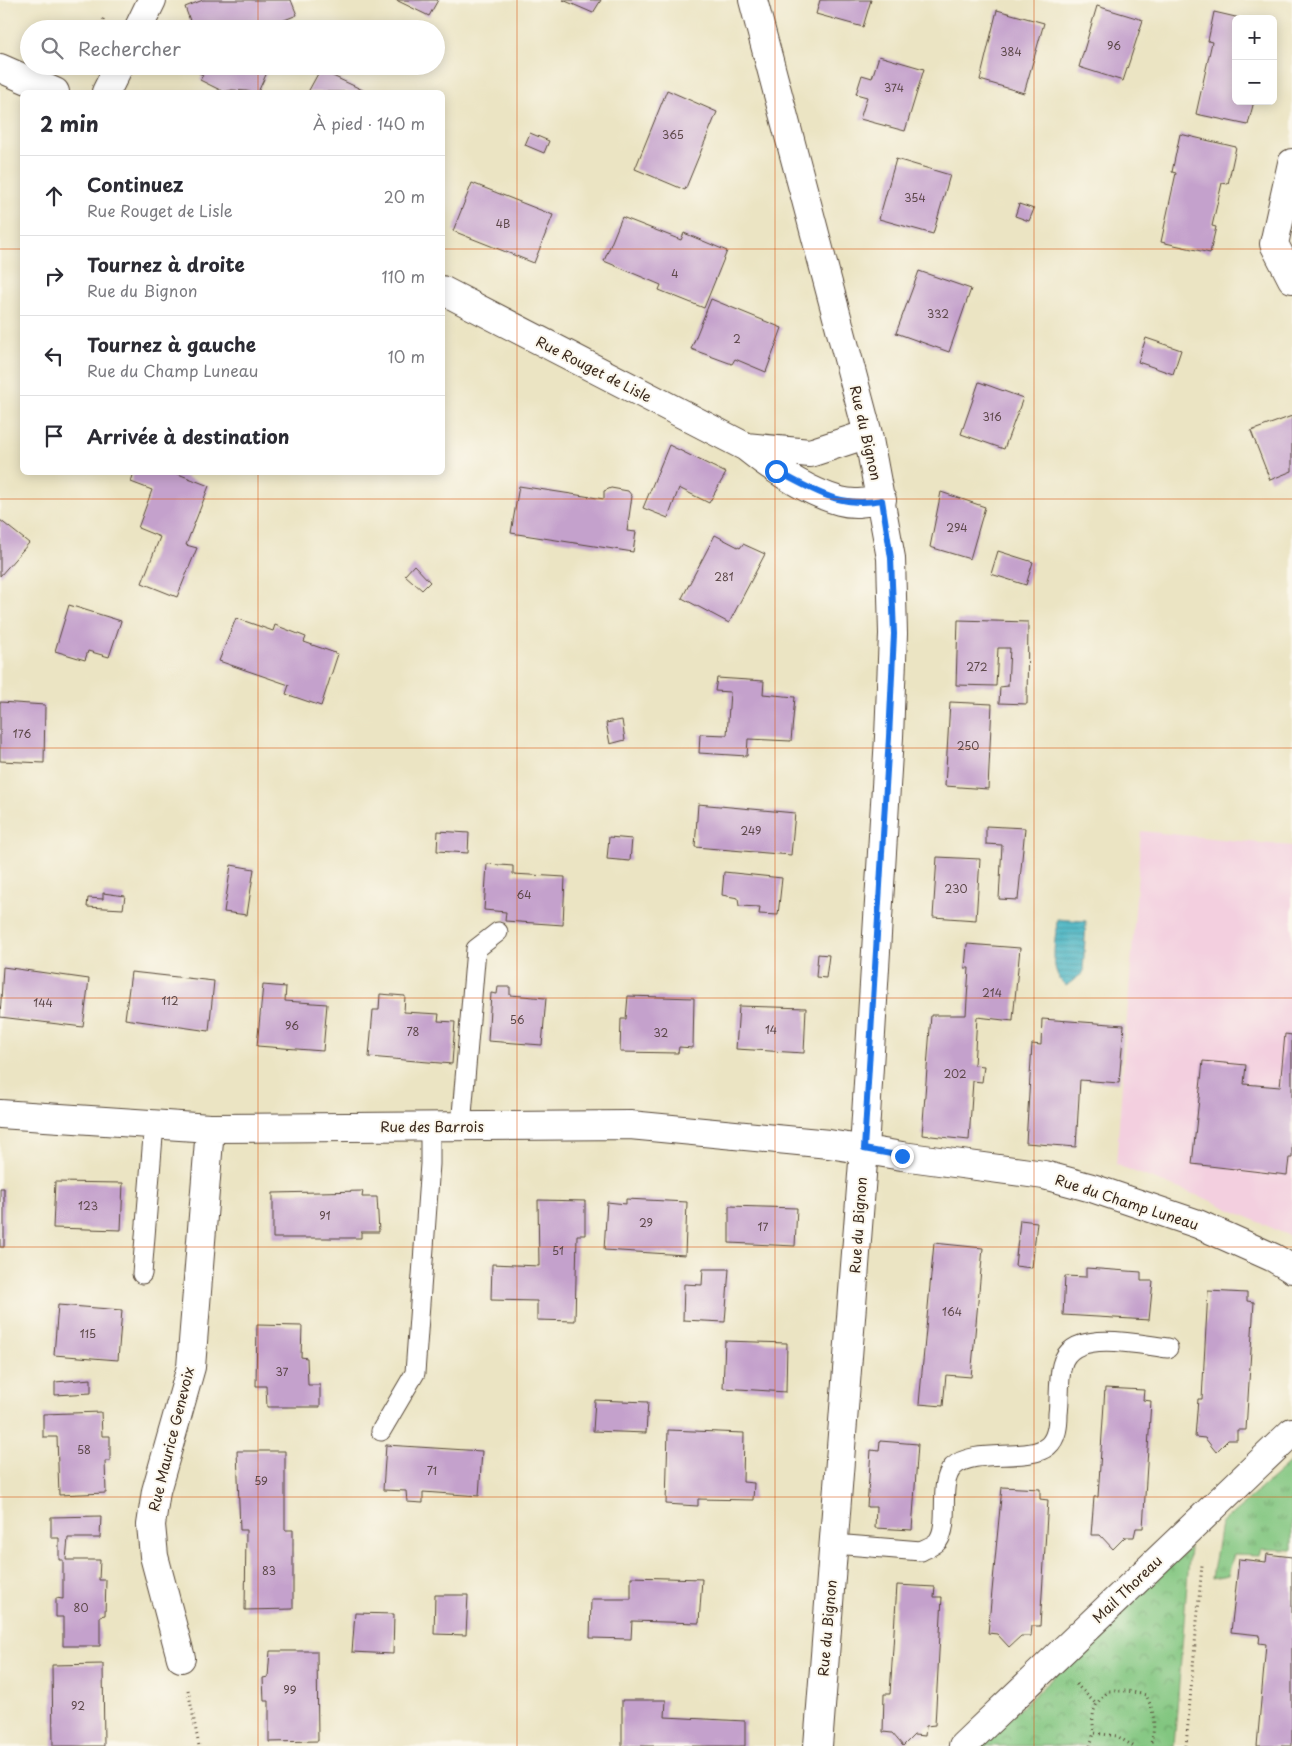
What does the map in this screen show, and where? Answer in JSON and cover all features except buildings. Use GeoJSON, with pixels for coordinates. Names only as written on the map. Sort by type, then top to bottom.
{"type":"FeatureCollection","features":[{"type":"Feature","properties":{"kind":"street"},"geometry":{"type":"LineString","coordinates":[[142,20],[152,0]]}},
{"type":"Feature","properties":{"kind":"street","name":"Rue du Bignon"},"geometry":{"type":"LineString","coordinates":[[753,0],[868,434],[882,500],[891,558],[894,634],[864,1149],[818,1746]]}},
{"type":"Feature","properties":{"kind":"street"},"geometry":{"type":"LineString","coordinates":[[0,68],[50,90]]}},
{"type":"Feature","properties":{"kind":"street"},"geometry":{"type":"LineString","coordinates":[[107,90],[114,75]]}},
{"type":"Feature","properties":{"kind":"street"},"geometry":{"type":"LineString","coordinates":[[1292,163],[1274,244],[1292,279]]}},
{"type":"Feature","properties":{"kind":"street","name":"Rue Rouget de Lisle"},"geometry":{"type":"LineString","coordinates":[[445,292],[746,447],[776,471],[840,501],[861,503],[882,500]]}},
{"type":"Feature","properties":{"kind":"street","name":"Rue Rouget de Lisle"},"geometry":{"type":"LineString","coordinates":[[746,447],[810,453],[868,434]]}},
{"type":"Feature","properties":{"kind":"street","name":"Rue des Barrois"},"geometry":{"type":"LineString","coordinates":[[0,1114],[210,1128],[630,1125],[864,1149]]}},
{"type":"Feature","properties":{"kind":"street","name":"Rue Maurice Genevoix"},"geometry":{"type":"LineString","coordinates":[[181,1658],[154,1556],[151,1525],[156,1491],[191,1367],[210,1128]]}},
{"type":"Feature","properties":{"kind":"street","name":"Rue du Champ Luneau"},"geometry":{"type":"LineString","coordinates":[[864,1149],[1044,1175],[1092,1188],[1198,1224],[1274,1258],[1292,1269]]}},
{"type":"Feature","properties":{"kind":"street","name":"Mail Thoreau"},"geometry":{"type":"LineString","coordinates":[[963,1746],[1207,1511],[1292,1432]]}},
{"type":"Feature","properties":{"kind":"lane"},"geometry":{"type":"LineString","coordinates":[[461,1126],[476,949],[498,932]]}},
{"type":"Feature","properties":{"kind":"lane"},"geometry":{"type":"LineString","coordinates":[[142,1274],[154,1124]]}},
{"type":"Feature","properties":{"kind":"lane"},"geometry":{"type":"LineString","coordinates":[[381,1431],[415,1373],[430,1164],[430,1126]]}},
{"type":"Feature","properties":{"kind":"lane"},"geometry":{"type":"LineString","coordinates":[[834,1544],[921,1550],[930,1547],[938,1540],[942,1526],[946,1482],[952,1468],[966,1460],[1033,1452],[1048,1446],[1057,1432],[1062,1365],[1066,1354],[1077,1345],[1092,1341],[1168,1348]]}},
{"type":"Feature","properties":{"kind":"path"},"geometry":{"type":"LineString","coordinates":[[1186,1746],[1207,1511]]}},
{"type":"Feature","properties":{"kind":"path"},"geometry":{"type":"LineString","coordinates":[[181,1658],[199,1746]]}},
{"type":"Feature","properties":{"kind":"path"},"geometry":{"type":"LineString","coordinates":[[1090,1746],[1094,1733],[1092,1717],[1100,1699],[1109,1691],[1128,1691],[1146,1695],[1155,1711],[1154,1733],[1150,1746]]}},
{"type":"Feature","properties":{"kind":"path"},"geometry":{"type":"LineString","coordinates":[[1094,1733],[1117,1736],[1134,1746]]}},
{"type":"Feature","properties":{"kind":"shaded area"},"geometry":{"type":"Polygon","coordinates":[[[1141,831],[1292,846],[1292,1237],[1209,1200],[1116,1165],[1141,831]]]}},
{"type":"Feature","properties":{"kind":"green space"},"geometry":{"type":"Polygon","coordinates":[[[1292,1461],[1292,1550],[1261,1549],[1259,1555],[1234,1554],[1228,1575],[1212,1578],[1221,1524],[1292,1461]]]}},
{"type":"Feature","properties":{"kind":"green space"},"geometry":{"type":"Polygon","coordinates":[[[1190,1547],[1174,1746],[981,1746],[1190,1547]]]}},
{"type":"Feature","properties":{"kind":"water"},"geometry":{"type":"Polygon","coordinates":[[[1057,919],[1086,921],[1083,973],[1066,986],[1056,972],[1054,946],[1057,919]]]}},
{"type":"Feature","properties":{"kind":"route"},"geometry":{"type":"LineString","coordinates":[[776,471],[840,501],[861,503],[882,500],[891,558],[894,634],[864,1149],[902,1156]]}}]}
